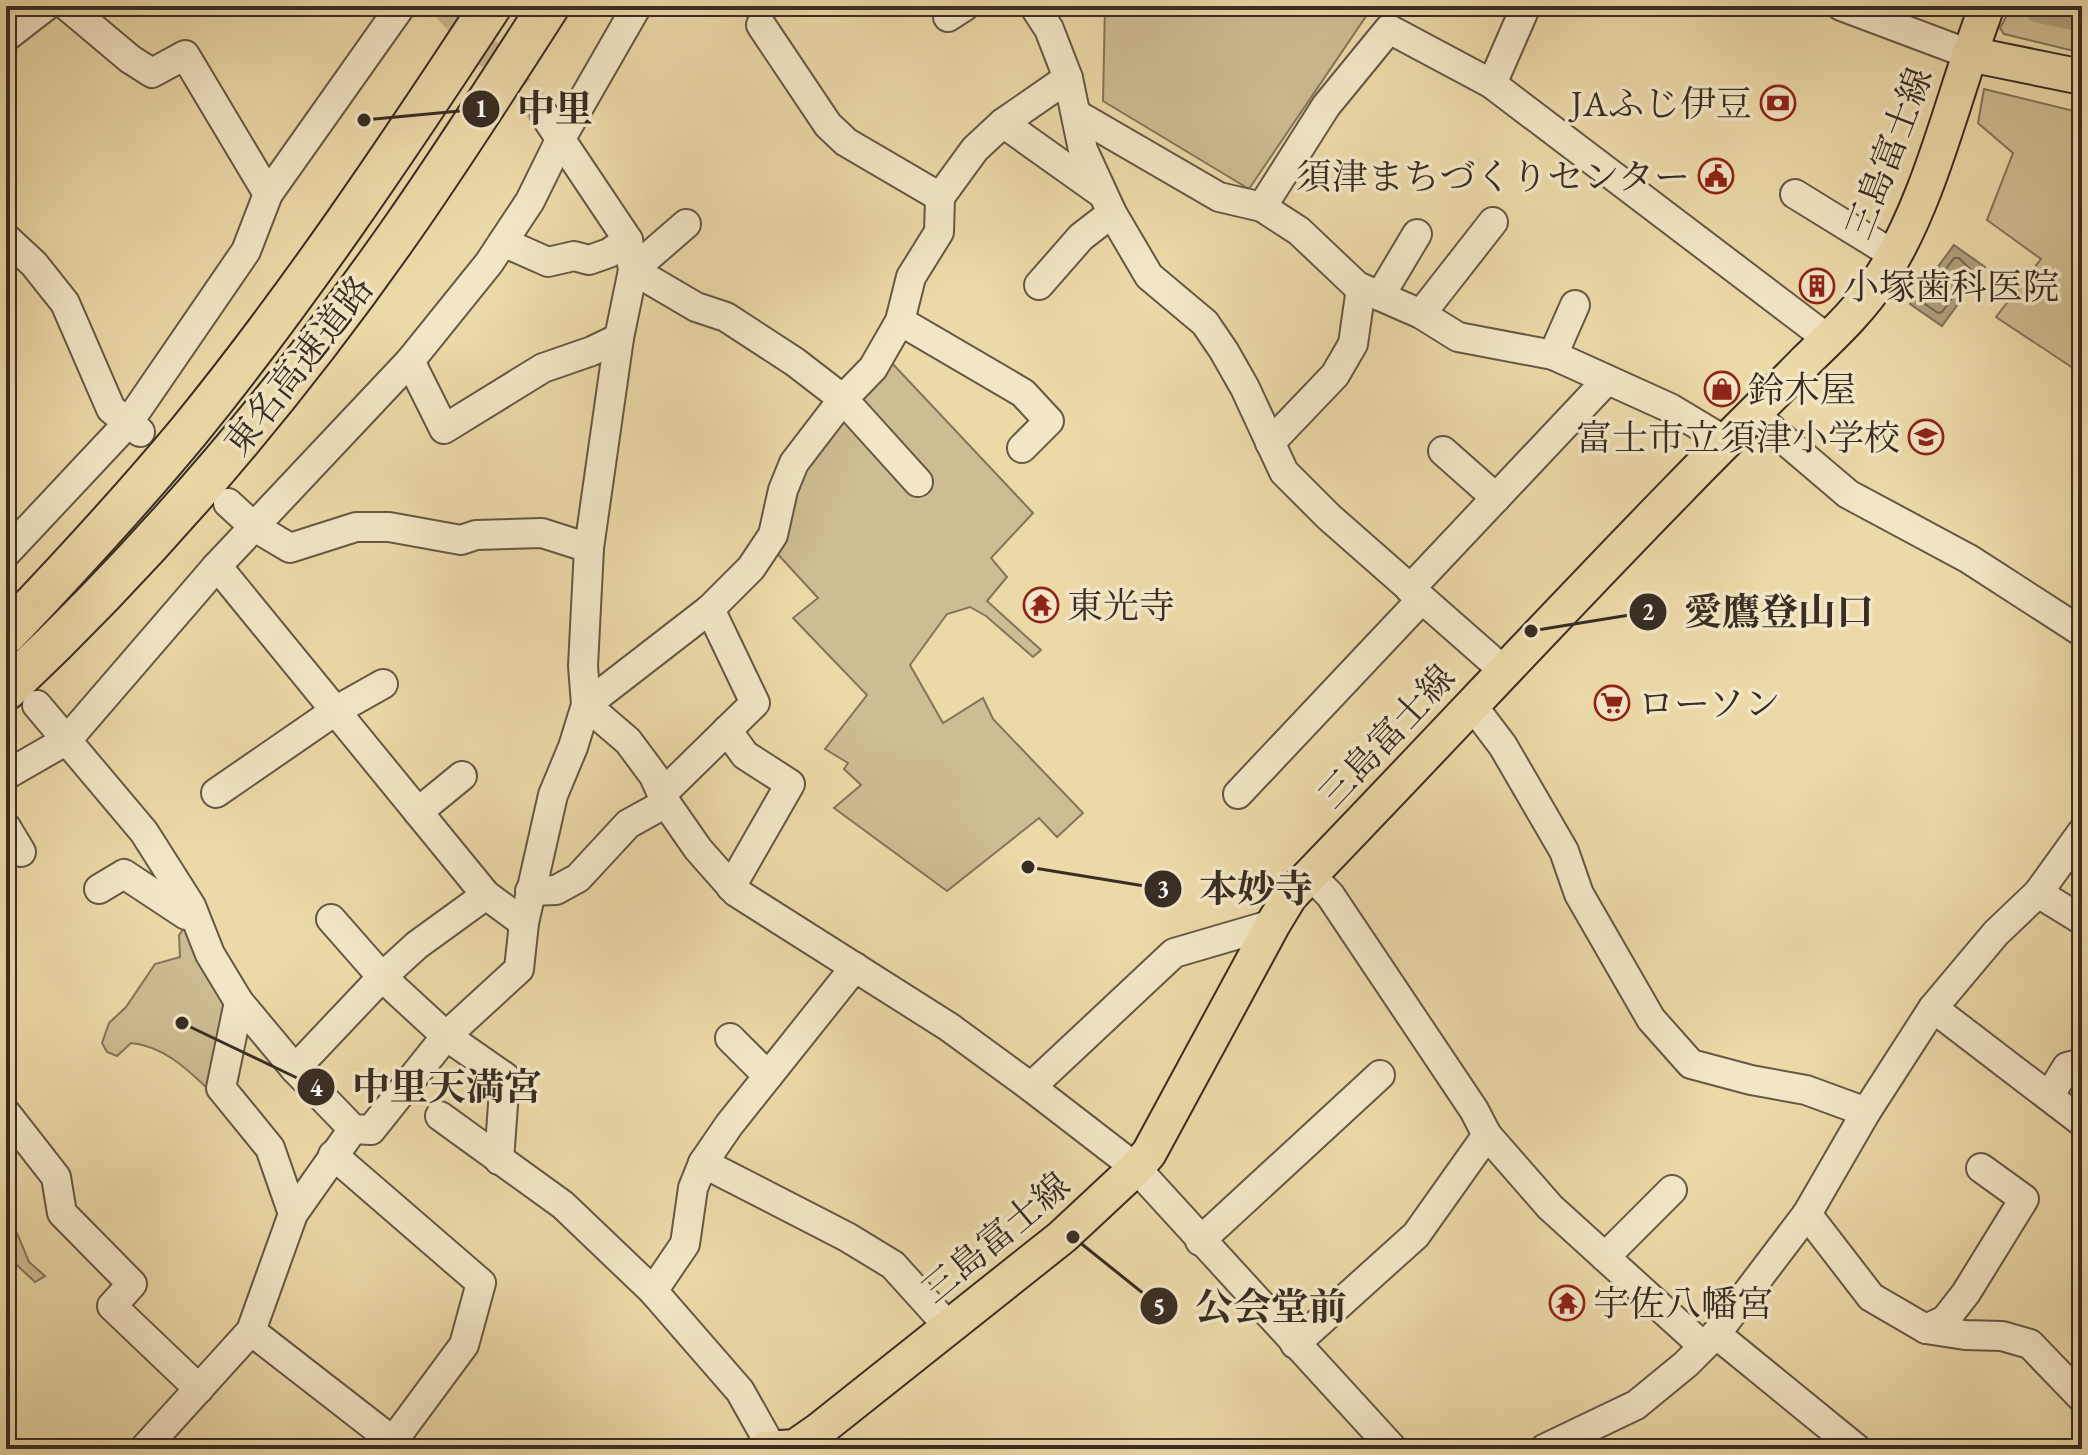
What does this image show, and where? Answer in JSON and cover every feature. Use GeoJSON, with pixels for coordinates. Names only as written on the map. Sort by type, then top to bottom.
{"type":"FeatureCollection","features":[{"type":"Feature","properties":{"kind":"highway","name":"東名高速道路"},"geometry":{"type":"LineString","coordinates":[[6,634],[124,507],[235,372],[279,314],[491,6]]}},
{"type":"Feature","properties":{"kind":"highway","name":"東名高速道路"},"geometry":{"type":"LineString","coordinates":[[22,697],[229,456],[317,344],[401,230],[549,6]]}},
{"type":"Feature","properties":{"kind":"main road"},"geometry":{"type":"LineString","coordinates":[[1978,30],[2082,77]]}},
{"type":"Feature","properties":{"kind":"main road","name":"三島富士線"},"geometry":{"type":"LineString","coordinates":[[786,1448],[869,1392],[1062,1237],[1149,1153],[1290,896],[1503,670],[1828,339],[1882,276],[1908,229],[1978,30]]}},
{"type":"Feature","properties":{"kind":"street"},"geometry":{"type":"LineString","coordinates":[[6,37],[46,6]]}},
{"type":"Feature","properties":{"kind":"street"},"geometry":{"type":"LineString","coordinates":[[67,6],[130,59],[152,73],[185,55],[268,194]]}},
{"type":"Feature","properties":{"kind":"street"},"geometry":{"type":"LineString","coordinates":[[6,553],[134,427],[246,251],[268,194],[401,6]]}},
{"type":"Feature","properties":{"kind":"street"},"geometry":{"type":"LineString","coordinates":[[6,775],[67,740],[253,526],[410,361],[489,263],[530,201],[560,140],[637,6]]}},
{"type":"Feature","properties":{"kind":"street"},"geometry":{"type":"LineString","coordinates":[[1034,6],[1049,29],[1068,78],[1083,150],[1106,203],[1149,276],[1205,323],[1224,351],[1284,472],[1329,517],[1503,670]]}},
{"type":"Feature","properties":{"kind":"street"},"geometry":{"type":"LineString","coordinates":[[1492,84],[1526,6]]}},
{"type":"Feature","properties":{"kind":"street"},"geometry":{"type":"LineString","coordinates":[[1841,6],[1978,30]]}},
{"type":"Feature","properties":{"kind":"street"},"geometry":{"type":"LineString","coordinates":[[761,25],[828,125],[846,142],[940,197]]}},
{"type":"Feature","properties":{"kind":"street"},"geometry":{"type":"LineString","coordinates":[[1262,207],[1326,106],[1389,29],[1492,84],[1828,339]]}},
{"type":"Feature","properties":{"kind":"street"},"geometry":{"type":"LineString","coordinates":[[586,705],[710,609],[751,568],[773,535],[783,490],[794,463],[843,399],[873,368],[900,321],[911,277],[939,232],[940,197],[975,149],[1003,123],[1068,78]]}},
{"type":"Feature","properties":{"kind":"street"},"geometry":{"type":"LineString","coordinates":[[1076,114],[1219,197],[1262,207],[1299,231],[1370,292],[1421,314],[1458,337],[1553,355],[1670,408],[1725,441]]}},
{"type":"Feature","properties":{"kind":"street"},"geometry":{"type":"LineString","coordinates":[[22,697],[67,740],[144,832],[193,913],[210,954],[239,1002],[295,1069],[353,1129],[371,1130],[446,1036],[519,969],[530,891],[553,795],[586,705],[583,666],[589,548],[619,338],[633,270],[628,240],[545,116]]}},
{"type":"Feature","properties":{"kind":"street"},"geometry":{"type":"LineString","coordinates":[[1003,123],[1106,203]]}},
{"type":"Feature","properties":{"kind":"street"},"geometry":{"type":"LineString","coordinates":[[1795,194],[1894,255]]}},
{"type":"Feature","properties":{"kind":"street"},"geometry":{"type":"LineString","coordinates":[[1039,285],[1106,203]]}},
{"type":"Feature","properties":{"kind":"street"},"geometry":{"type":"LineString","coordinates":[[1421,314],[1493,222]]}},
{"type":"Feature","properties":{"kind":"street"},"geometry":{"type":"LineString","coordinates":[[633,270],[686,224]]}},
{"type":"Feature","properties":{"kind":"street"},"geometry":{"type":"LineString","coordinates":[[1270,443],[1335,375],[1353,344],[1370,292],[1417,234]]}},
{"type":"Feature","properties":{"kind":"street"},"geometry":{"type":"LineString","coordinates":[[6,238],[34,264],[65,303],[111,409],[134,427]]}},
{"type":"Feature","properties":{"kind":"street"},"geometry":{"type":"LineString","coordinates":[[503,242],[548,262],[574,256],[589,260],[609,253],[628,240]]}},
{"type":"Feature","properties":{"kind":"street"},"geometry":{"type":"LineString","coordinates":[[633,270],[696,307],[726,317],[757,334],[843,399],[918,482]]}},
{"type":"Feature","properties":{"kind":"street"},"geometry":{"type":"LineString","coordinates":[[1553,355],[1575,305]]}},
{"type":"Feature","properties":{"kind":"street"},"geometry":{"type":"LineString","coordinates":[[900,321],[1023,393],[1049,421],[1022,448]]}},
{"type":"Feature","properties":{"kind":"street"},"geometry":{"type":"LineString","coordinates":[[410,361],[444,429],[543,368],[619,338]]}},
{"type":"Feature","properties":{"kind":"street"},"geometry":{"type":"LineString","coordinates":[[1238,794],[1496,498],[1607,380]]}},
{"type":"Feature","properties":{"kind":"street"},"geometry":{"type":"LineString","coordinates":[[1754,414],[1848,494],[1969,559],[2082,632]]}},
{"type":"Feature","properties":{"kind":"street"},"geometry":{"type":"LineString","coordinates":[[1443,451],[1496,498]]}},
{"type":"Feature","properties":{"kind":"street"},"geometry":{"type":"LineString","coordinates":[[228,503],[253,526],[290,548],[356,527],[389,527],[461,540],[476,535],[542,533],[589,548]]}},
{"type":"Feature","properties":{"kind":"street"},"geometry":{"type":"LineString","coordinates":[[217,566],[486,895],[524,923]]}},
{"type":"Feature","properties":{"kind":"street"},"geometry":{"type":"LineString","coordinates":[[530,891],[556,890],[578,878],[628,824],[664,798],[755,703],[710,609]]}},
{"type":"Feature","properties":{"kind":"street"},"geometry":{"type":"LineString","coordinates":[[216,793],[335,711],[383,684]]}},
{"type":"Feature","properties":{"kind":"street"},"geometry":{"type":"LineString","coordinates":[[586,705],[628,741],[654,776],[664,798],[698,849],[736,892],[949,1027],[1136,1168],[1393,1449]]}},
{"type":"Feature","properties":{"kind":"street"},"geometry":{"type":"LineString","coordinates":[[1472,705],[1503,746],[1564,851],[1579,894],[1651,1019],[1691,1064],[1806,1090],[1866,1112]]}},
{"type":"Feature","properties":{"kind":"street"},"geometry":{"type":"LineString","coordinates":[[727,730],[745,755],[790,784],[731,887]]}},
{"type":"Feature","properties":{"kind":"street"},"geometry":{"type":"LineString","coordinates":[[418,812],[462,776]]}},
{"type":"Feature","properties":{"kind":"street"},"geometry":{"type":"LineString","coordinates":[[6,827],[21,852]]}},
{"type":"Feature","properties":{"kind":"street"},"geometry":{"type":"LineString","coordinates":[[1544,1449],[1636,1405],[1686,1364],[1709,1340],[1807,1214],[1866,1112],[1933,1008],[1996,933],[2038,893],[2082,832]]}},
{"type":"Feature","properties":{"kind":"street"},"geometry":{"type":"LineString","coordinates":[[99,889],[124,874],[186,915],[193,913]]}},
{"type":"Feature","properties":{"kind":"street"},"geometry":{"type":"LineString","coordinates":[[1310,875],[1330,895],[1474,1110],[1487,1135],[1550,1207],[1605,1257],[1709,1340],[1857,1449]]}},
{"type":"Feature","properties":{"kind":"street"},"geometry":{"type":"LineString","coordinates":[[2038,893],[2082,920]]}},
{"type":"Feature","properties":{"kind":"street"},"geometry":{"type":"LineString","coordinates":[[295,1069],[382,977],[417,945],[486,895]]}},
{"type":"Feature","properties":{"kind":"street"},"geometry":{"type":"LineString","coordinates":[[331,919],[382,977],[446,1036],[505,1077],[499,1160]]}},
{"type":"Feature","properties":{"kind":"street"},"geometry":{"type":"LineString","coordinates":[[1031,1087],[1174,953],[1273,924]]}},
{"type":"Feature","properties":{"kind":"street"},"geometry":{"type":"LineString","coordinates":[[653,1291],[685,1244],[693,1188],[703,1163],[729,1125],[855,967]]}},
{"type":"Feature","properties":{"kind":"street"},"geometry":{"type":"LineString","coordinates":[[239,1002],[221,1088],[270,1148],[293,1214]]}},
{"type":"Feature","properties":{"kind":"street"},"geometry":{"type":"LineString","coordinates":[[1933,1008],[2082,1122]]}},
{"type":"Feature","properties":{"kind":"street"},"geometry":{"type":"LineString","coordinates":[[730,1038],[768,1076]]}},
{"type":"Feature","properties":{"kind":"street"},"geometry":{"type":"LineString","coordinates":[[2049,1096],[2067,1067],[2082,1063]]}},
{"type":"Feature","properties":{"kind":"street"},"geometry":{"type":"LineString","coordinates":[[1200,1241],[1380,1075]]}},
{"type":"Feature","properties":{"kind":"street"},"geometry":{"type":"LineString","coordinates":[[6,1113],[56,1177],[62,1213],[132,1284],[112,1306],[199,1389]]}},
{"type":"Feature","properties":{"kind":"street"},"geometry":{"type":"LineString","coordinates":[[440,1116],[563,1205],[653,1291],[786,1448]]}},
{"type":"Feature","properties":{"kind":"street"},"geometry":{"type":"LineString","coordinates":[[161,1444],[199,1389],[251,1331],[293,1214],[353,1129]]}},
{"type":"Feature","properties":{"kind":"street"},"geometry":{"type":"LineString","coordinates":[[1295,1344],[1416,1235],[1487,1135]]}},
{"type":"Feature","properties":{"kind":"street"},"geometry":{"type":"LineString","coordinates":[[251,1331],[398,1445],[464,1345],[481,1283],[333,1155]]}},
{"type":"Feature","properties":{"kind":"street"},"geometry":{"type":"LineString","coordinates":[[703,1163],[847,1237],[893,1265],[949,1327]]}},
{"type":"Feature","properties":{"kind":"street"},"geometry":{"type":"LineString","coordinates":[[1926,1329],[1945,1320],[1952,1311],[2024,1199],[1981,1168]]}},
{"type":"Feature","properties":{"kind":"street"},"geometry":{"type":"LineString","coordinates":[[1605,1257],[1672,1190]]}},
{"type":"Feature","properties":{"kind":"street"},"geometry":{"type":"LineString","coordinates":[[1807,1214],[1871,1297],[1926,1329],[2002,1336],[2030,1344],[2082,1398]]}},
{"type":"Feature","properties":{"kind":"shaded area"},"geometry":{"type":"Polygon","coordinates":[[[1105,6],[1373,6],[1249,189],[1103,101],[1105,6]]]}},
{"type":"Feature","properties":{"kind":"shaded area"},"geometry":{"type":"Polygon","coordinates":[[[2012,6],[2082,6],[2082,53],[2004,34],[2000,28],[2012,6]]]}},
{"type":"Feature","properties":{"kind":"shaded area"},"geometry":{"type":"Polygon","coordinates":[[[1984,89],[2082,113],[2082,374],[1996,317],[2041,259],[1987,220],[2013,153],[1978,123],[1984,89]]]}},
{"type":"Feature","properties":{"kind":"shaded area"},"geometry":{"type":"Polygon","coordinates":[[[889,360],[1033,513],[991,558],[1007,577],[987,601],[1041,650],[1033,657],[986,616],[970,607],[947,614],[910,665],[943,723],[983,698],[993,719],[1083,813],[1057,837],[1039,818],[947,891],[834,808],[861,785],[844,769],[848,763],[825,749],[867,695],[793,618],[818,598],[773,549],[816,447],[889,360]]]}},
{"type":"Feature","properties":{"kind":"shaded area"},"geometry":{"type":"Polygon","coordinates":[[[189,922],[234,1002],[222,1084],[207,1088],[181,1065],[153,1048],[131,1043],[117,1056],[107,1052],[102,1043],[109,1023],[126,1007],[155,964],[180,957],[179,935],[189,922]]]}},
{"type":"Feature","properties":{"kind":"shaded area"},"geometry":{"type":"Polygon","coordinates":[[[6,1222],[17,1233],[29,1262],[45,1276],[35,1282],[6,1255],[6,1222]]]}},
{"type":"Feature","properties":{"kind":"water"},"geometry":{"type":"Polygon","coordinates":[[[1954,245],[1985,267],[1942,326],[1910,304],[1954,245]]]}},
{"type":"Feature","properties":{"kind":"waterway"},"geometry":{"type":"LineString","coordinates":[[2040,6],[2082,15]]}},
{"type":"Feature","properties":{"kind":"tunnel"},"geometry":{"type":"LineString","coordinates":[[445,6],[545,116]]}},
{"type":"Feature","properties":{"kind":"place","name":"JAふじ伊豆"},"geometry":{"type":"Point","coordinates":[1778,103]}},
{"type":"Feature","properties":{"kind":"place","name":"中里"},"geometry":{"type":"Point","coordinates":[364,120]}},
{"type":"Feature","properties":{"kind":"place","name":"須津まちづくりセンター"},"geometry":{"type":"Point","coordinates":[1716,176]}},
{"type":"Feature","properties":{"kind":"place","name":"小塚歯科医院"},"geometry":{"type":"Point","coordinates":[1817,286]}},
{"type":"Feature","properties":{"kind":"place","name":"鈴木屋"},"geometry":{"type":"Point","coordinates":[1722,389]}},
{"type":"Feature","properties":{"kind":"place","name":"富士市立須津小学校"},"geometry":{"type":"Point","coordinates":[1926,437]}},
{"type":"Feature","properties":{"kind":"place","name":"東光寺"},"geometry":{"type":"Point","coordinates":[1041,605]}},
{"type":"Feature","properties":{"kind":"place","name":"愛鷹登山口"},"geometry":{"type":"Point","coordinates":[1531,631]}},
{"type":"Feature","properties":{"kind":"place","name":"ローソン"},"geometry":{"type":"Point","coordinates":[1612,703]}},
{"type":"Feature","properties":{"kind":"place","name":"本妙寺"},"geometry":{"type":"Point","coordinates":[1028,867]}},
{"type":"Feature","properties":{"kind":"place","name":"中里天満宮"},"geometry":{"type":"Point","coordinates":[182,1023]}},
{"type":"Feature","properties":{"kind":"place","name":"公会堂前"},"geometry":{"type":"Point","coordinates":[1073,1237]}},
{"type":"Feature","properties":{"kind":"place","name":"宇佐八幡宮"},"geometry":{"type":"Point","coordinates":[1567,1303]}}]}
